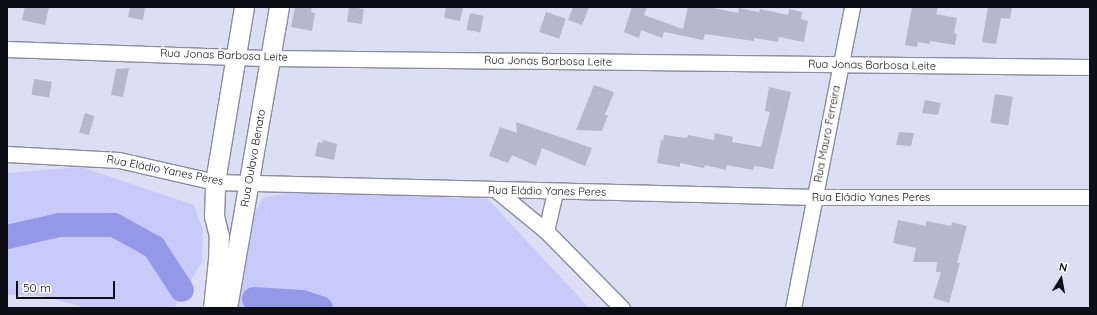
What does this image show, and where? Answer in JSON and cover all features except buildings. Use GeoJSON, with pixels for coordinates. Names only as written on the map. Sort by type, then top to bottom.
{"type":"FeatureCollection","features":[{"type":"Feature","properties":{"kind":"street"},"geometry":{"type":"LineString","coordinates":[[213,308],[219,236],[214,216],[215,182],[244,7]]}},
{"type":"Feature","properties":{"kind":"street","name":"Rua Oulavo Benato"},"geometry":{"type":"LineString","coordinates":[[227,308],[279,7]]}},
{"type":"Feature","properties":{"kind":"street","name":"Rua Mauro Ferreira"},"geometry":{"type":"LineString","coordinates":[[793,308],[852,7]]}},
{"type":"Feature","properties":{"kind":"street","name":"Rua Jonas Barbosa Leite"},"geometry":{"type":"LineString","coordinates":[[7,49],[237,55],[271,58],[1090,67]]}},
{"type":"Feature","properties":{"kind":"street","name":"Rua Eládio Yanes Peres"},"geometry":{"type":"LineString","coordinates":[[7,154],[119,160],[215,182],[555,192],[815,197],[1090,197]]}},
{"type":"Feature","properties":{"kind":"street"},"geometry":{"type":"LineString","coordinates":[[496,190],[546,231],[622,308]]}},
{"type":"Feature","properties":{"kind":"street"},"geometry":{"type":"LineString","coordinates":[[546,231],[555,192]]}},
{"type":"Feature","properties":{"kind":"shaded area"},"geometry":{"type":"Polygon","coordinates":[[[81,167],[194,205],[203,231],[202,262],[174,308],[86,308],[43,296],[7,295],[7,173],[81,167]]]}},
{"type":"Feature","properties":{"kind":"shaded area"},"geometry":{"type":"Polygon","coordinates":[[[299,191],[488,199],[589,308],[237,308],[249,223],[263,198],[299,191]]]}},
{"type":"Feature","properties":{"kind":"waterway"},"geometry":{"type":"LineString","coordinates":[[7,237],[59,225],[114,225],[154,247],[182,290]]}},
{"type":"Feature","properties":{"kind":"waterway"},"geometry":{"type":"LineString","coordinates":[[254,299],[302,302],[321,308]]}}]}
